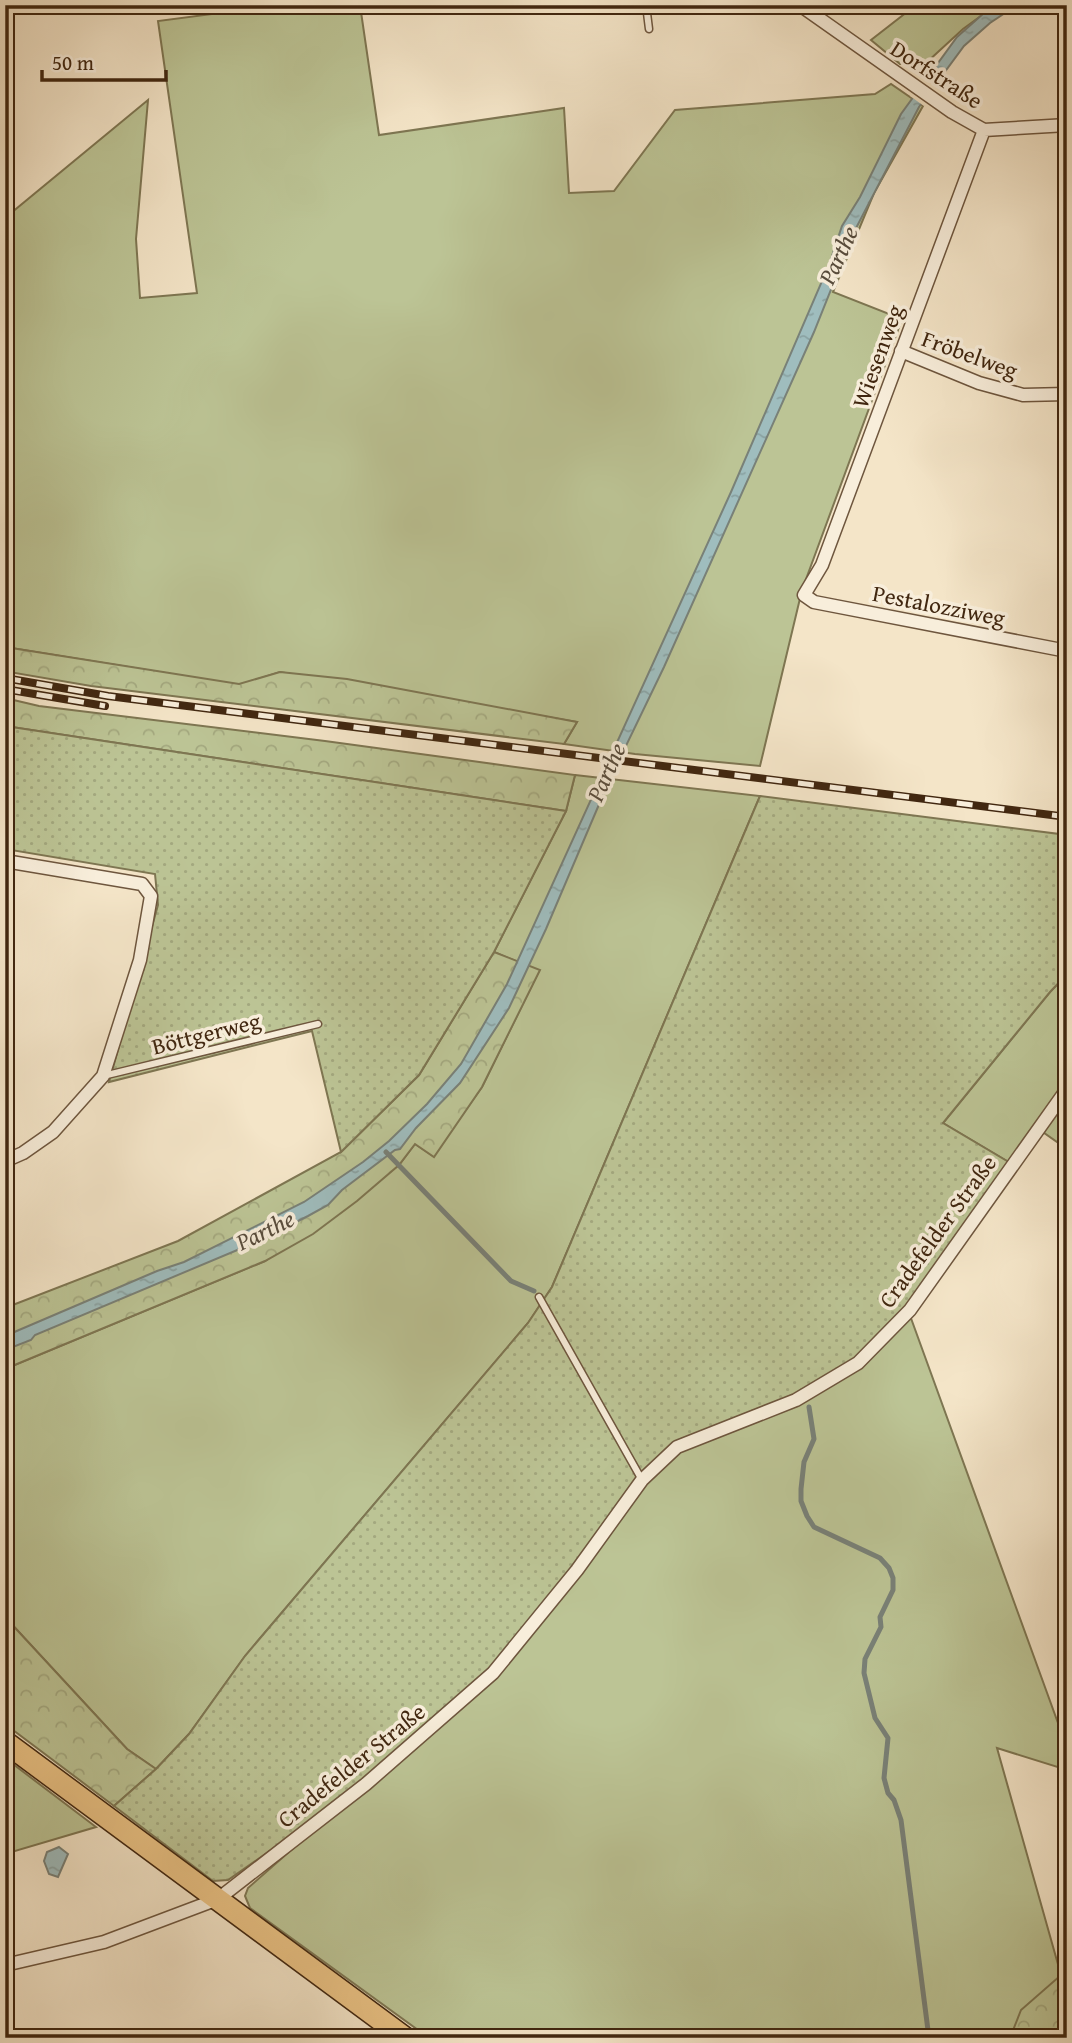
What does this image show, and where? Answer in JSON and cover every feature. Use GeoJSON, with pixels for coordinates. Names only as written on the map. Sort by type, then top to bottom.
{"type":"FeatureCollection","features":[{"type":"Feature","properties":{"kind":"main road"},"geometry":{"type":"LineString","coordinates":[[5,1742],[405,2038]]}},
{"type":"Feature","properties":{"kind":"street","name":"Dorfstraße"},"geometry":{"type":"LineString","coordinates":[[800,5],[952,112],[984,130],[1067,125]]}},
{"type":"Feature","properties":{"kind":"street","name":"Wiesenweg"},"geometry":{"type":"LineString","coordinates":[[804,595],[822,565],[984,130]]}},
{"type":"Feature","properties":{"kind":"street","name":"Fröbelweg"},"geometry":{"type":"LineString","coordinates":[[901,351],[979,383],[1023,395],[1067,394]]}},
{"type":"Feature","properties":{"kind":"street","name":"Pestalozziweg"},"geometry":{"type":"LineString","coordinates":[[804,595],[814,602],[1067,651]]}},
{"type":"Feature","properties":{"kind":"street"},"geometry":{"type":"LineString","coordinates":[[5,861],[142,884],[151,896],[140,960],[103,1076],[53,1132],[23,1153],[5,1161]]}},
{"type":"Feature","properties":{"kind":"street","name":"Cradefelder Straße"},"geometry":{"type":"LineString","coordinates":[[5,1965],[104,1942],[218,1899],[366,1784],[493,1673],[577,1570],[642,1480],[677,1447],[796,1399],[858,1363],[910,1310],[1067,1088]]}},
{"type":"Feature","properties":{"kind":"lane"},"geometry":{"type":"LineString","coordinates":[[646,5],[649,29]]}},
{"type":"Feature","properties":{"kind":"lane","name":"Böttgerweg"},"geometry":{"type":"LineString","coordinates":[[103,1076],[318,1024]]}},
{"type":"Feature","properties":{"kind":"lane"},"geometry":{"type":"LineString","coordinates":[[539,1297],[642,1480]]}},
{"type":"Feature","properties":{"kind":"green space"},"geometry":{"type":"Polygon","coordinates":[[[282,5],[360,5],[379,135],[564,108],[569,193],[614,191],[675,110],[875,94],[891,84],[923,106],[874,193],[833,292],[902,319],[802,590],[760,766],[564,744],[577,722],[280,672],[239,685],[5,647],[5,218],[148,100],[136,239],[140,298],[197,293],[158,21],[282,5]]]}},
{"type":"Feature","properties":{"kind":"green space"},"geometry":{"type":"Polygon","coordinates":[[[916,5],[996,5],[963,29],[926,63],[900,64],[871,40],[916,5]]]}},
{"type":"Feature","properties":{"kind":"green space"},"geometry":{"type":"Polygon","coordinates":[[[5,647],[239,684],[280,672],[347,679],[577,722],[564,744],[91,686],[9,672],[5,647]]]}},
{"type":"Feature","properties":{"kind":"green space"},"geometry":{"type":"Polygon","coordinates":[[[5,698],[39,706],[575,775],[566,811],[5,726],[5,698]]]}},
{"type":"Feature","properties":{"kind":"green space"},"geometry":{"type":"Polygon","coordinates":[[[5,726],[566,811],[494,952],[419,1075],[341,1152],[312,1031],[109,1082],[158,905],[155,874],[5,849],[5,726]]]}},
{"type":"Feature","properties":{"kind":"green space"},"geometry":{"type":"Polygon","coordinates":[[[575,775],[760,796],[552,1287],[528,1323],[245,1656],[189,1734],[156,1769],[127,1749],[5,1617],[5,1369],[265,1261],[399,1165],[415,1144],[433,1156],[482,1087],[539,971],[494,952],[566,811],[575,775]]]}},
{"type":"Feature","properties":{"kind":"green space"},"geometry":{"type":"Polygon","coordinates":[[[760,796],[1067,835],[1067,974],[943,1123],[1012,1164],[910,1310],[858,1363],[796,1400],[677,1447],[642,1480],[493,1673],[366,1784],[228,1880],[213,1881],[114,1806],[156,1769],[189,1734],[245,1656],[528,1323],[552,1287],[760,796]]]}},
{"type":"Feature","properties":{"kind":"green space"},"geometry":{"type":"Polygon","coordinates":[[[494,952],[540,970],[482,1087],[434,1157],[415,1144],[399,1165],[357,1201],[313,1234],[265,1261],[5,1369],[5,1308],[178,1241],[341,1152],[419,1075],[494,952]]]}},
{"type":"Feature","properties":{"kind":"green space"},"geometry":{"type":"Polygon","coordinates":[[[1067,974],[1067,1149],[1037,1128],[1012,1164],[943,1123],[1067,974]]]}},
{"type":"Feature","properties":{"kind":"green space"},"geometry":{"type":"Polygon","coordinates":[[[908,1310],[1062,1734],[1060,1725],[1067,1727],[1067,1770],[997,1748],[1061,1975],[1010,2038],[429,2038],[250,1908],[245,1896],[248,1888],[364,1786],[638,1476],[908,1310]]]}},
{"type":"Feature","properties":{"kind":"green space"},"geometry":{"type":"Polygon","coordinates":[[[5,1617],[127,1749],[156,1769],[114,1806],[5,1724],[5,1617]]]}},
{"type":"Feature","properties":{"kind":"green space"},"geometry":{"type":"Polygon","coordinates":[[[5,1758],[96,1827],[5,1854],[5,1758]]]}},
{"type":"Feature","properties":{"kind":"green space"},"geometry":{"type":"Polygon","coordinates":[[[1061,1975],[1067,1981],[1067,2038],[1010,2038],[1021,2010],[1061,1975]]]}},
{"type":"Feature","properties":{"kind":"water","name":"Parthe"},"geometry":{"type":"Polygon","coordinates":[[[993,5],[1017,5],[990,23],[964,46],[919,107],[854,232],[814,332],[664,667],[609,781],[546,929],[509,1008],[460,1083],[416,1128],[400,1149],[342,1190],[328,1205],[254,1243],[5,1350],[5,1336],[184,1262],[304,1202],[389,1141],[427,1104],[461,1064],[507,984],[731,492],[829,265],[842,226],[860,197],[901,114],[957,37],[993,5]]]}},
{"type":"Feature","properties":{"kind":"water"},"geometry":{"type":"Polygon","coordinates":[[[59,1847],[68,1854],[58,1877],[49,1874],[44,1861],[47,1852],[59,1847]]]}},
{"type":"Feature","properties":{"kind":"pier"},"geometry":{"type":"Polygon","coordinates":[[[925,76],[938,86],[924,106],[910,96],[925,76]]]}},
{"type":"Feature","properties":{"kind":"pier"},"geometry":{"type":"Polygon","coordinates":[[[609,751],[626,753],[614,779],[597,777],[609,751]]]}},
{"type":"Feature","properties":{"kind":"waterway"},"geometry":{"type":"LineString","coordinates":[[386,1152],[511,1281],[534,1291]]}},
{"type":"Feature","properties":{"kind":"waterway"},"geometry":{"type":"LineString","coordinates":[[809,1407],[814,1439],[804,1462],[801,1489],[801,1501],[807,1516],[814,1527],[880,1558],[893,1578],[893,1590],[880,1617],[881,1627],[865,1659],[864,1673],[875,1718],[888,1738],[884,1778],[901,1820],[929,2038]]}},
{"type":"Feature","properties":{"kind":"railway"},"geometry":{"type":"LineString","coordinates":[[5,678],[108,696],[1067,817]]}},
{"type":"Feature","properties":{"kind":"railway"},"geometry":{"type":"LineString","coordinates":[[5,689],[105,706]]}}]}
